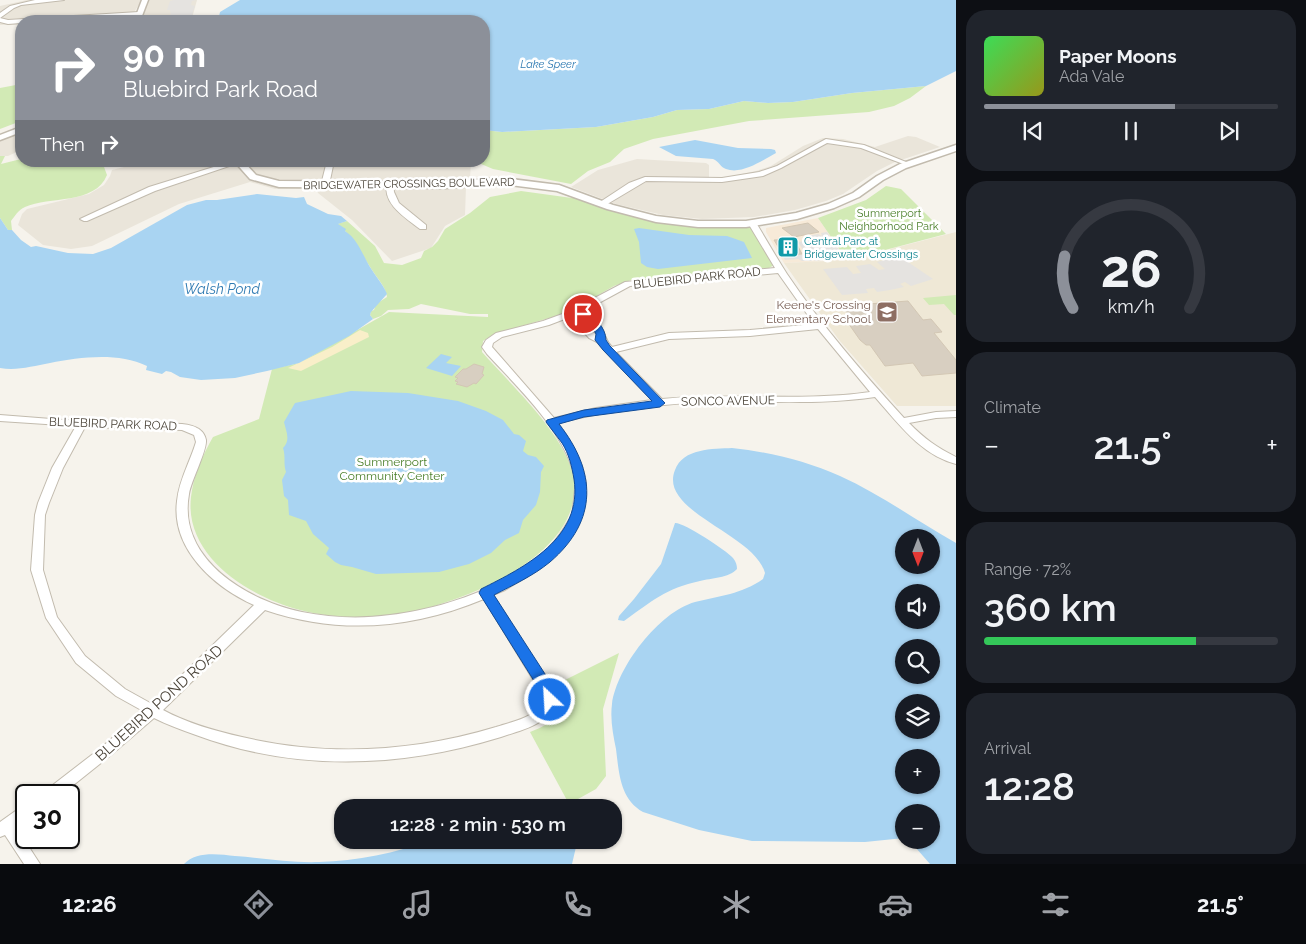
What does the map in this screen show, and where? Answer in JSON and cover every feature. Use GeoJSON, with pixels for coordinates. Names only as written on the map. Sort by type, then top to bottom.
{"type":"FeatureCollection","features":[{"type":"Feature","properties":{"kind":"street"},"geometry":{"type":"LineString","coordinates":[[0,14],[24,4],[61,0]]}},
{"type":"Feature","properties":{"kind":"street"},"geometry":{"type":"LineString","coordinates":[[139,15],[145,0]]}},
{"type":"Feature","properties":{"kind":"street"},"geometry":{"type":"LineString","coordinates":[[0,20],[15,22]]}},
{"type":"Feature","properties":{"kind":"street"},"geometry":{"type":"LineString","coordinates":[[0,138],[15,132]]}},
{"type":"Feature","properties":{"kind":"street"},"geometry":{"type":"LineString","coordinates":[[601,204],[632,185],[645,180],[662,178],[715,181],[760,174],[779,167],[826,141],[862,146],[908,164]]}},
{"type":"Feature","properties":{"kind":"street","name":"BRIDGEWATER CROSSINGS BOULEVARD"},"geometry":{"type":"LineString","coordinates":[[243,167],[250,175],[267,182],[291,185],[450,184],[492,181],[533,184],[564,189],[632,214],[672,221],[707,224],[752,223],[797,216],[836,204],[856,195],[885,175],[908,164],[956,148]]}},
{"type":"Feature","properties":{"kind":"street"},"geometry":{"type":"LineString","coordinates":[[84,219],[152,189],[222,167]]}},
{"type":"Feature","properties":{"kind":"street"},"geometry":{"type":"LineString","coordinates":[[325,185],[330,167]]}},
{"type":"Feature","properties":{"kind":"street"},"geometry":{"type":"LineString","coordinates":[[390,185],[389,193],[392,200],[422,227]]}},
{"type":"Feature","properties":{"kind":"street"},"geometry":{"type":"LineString","coordinates":[[752,223],[780,270],[820,326],[877,394],[924,443],[956,461]]}},
{"type":"Feature","properties":{"kind":"street","name":"BLUEBIRD PARK ROAD"},"geometry":{"type":"LineString","coordinates":[[0,418],[82,424],[182,427],[194,430],[201,439],[187,479],[183,497],[183,517],[188,538],[202,561],[216,575],[242,594],[262,605],[310,618],[344,622],[406,619],[437,612],[486,593],[526,572],[546,558],[563,541],[578,515],[582,490],[578,465],[568,443],[490,352],[487,344],[499,335],[537,326],[575,312],[620,287],[633,283],[780,270]]}},
{"type":"Feature","properties":{"kind":"street"},"geometry":{"type":"LineString","coordinates":[[575,312],[592,336],[600,340],[660,403]]}},
{"type":"Feature","properties":{"kind":"street"},"geometry":{"type":"LineString","coordinates":[[609,351],[669,336],[758,333],[820,326]]}},
{"type":"Feature","properties":{"kind":"street","name":"SONCO AVENUE"},"geometry":{"type":"LineString","coordinates":[[551,422],[584,414],[660,403],[708,400],[828,400],[877,394]]}},
{"type":"Feature","properties":{"kind":"street"},"geometry":{"type":"LineString","coordinates":[[902,421],[936,415],[956,414]]}},
{"type":"Feature","properties":{"kind":"street"},"geometry":{"type":"LineString","coordinates":[[82,424],[53,478],[40,512],[36,550],[41,587],[62,637],[83,661],[116,690],[152,712],[192,729],[230,741],[273,751],[321,756],[372,756],[449,746],[512,728],[544,713],[549,705],[550,695],[486,593]]}},
{"type":"Feature","properties":{"kind":"street","name":"BLUEBIRD POND ROAD"},"geometry":{"type":"LineString","coordinates":[[65,784],[95,761],[152,712],[211,657],[262,605]]}},
{"type":"Feature","properties":{"kind":"street"},"geometry":{"type":"LineString","coordinates":[[15,820],[3,828],[33,864]]}},
{"type":"Feature","properties":{"kind":"shaded area"},"geometry":{"type":"Polygon","coordinates":[[[27,0],[142,0],[132,15],[15,15],[15,24],[0,25],[0,6],[27,0]]]}},
{"type":"Feature","properties":{"kind":"shaded area"},"geometry":{"type":"Polygon","coordinates":[[[148,0],[197,0],[193,15],[142,15],[148,0]]]}},
{"type":"Feature","properties":{"kind":"shaded area"},"geometry":{"type":"Polygon","coordinates":[[[196,0],[192,1],[191,5],[195,6],[192,15],[171,15],[170,10],[167,10],[170,1],[196,0]]]}},
{"type":"Feature","properties":{"kind":"shaded area"},"geometry":{"type":"Polygon","coordinates":[[[15,128],[15,153],[8,156],[0,156],[0,134],[15,128]]]}},
{"type":"Feature","properties":{"kind":"shaded area"},"geometry":{"type":"Polygon","coordinates":[[[908,136],[916,137],[940,147],[895,162],[877,171],[843,194],[826,201],[795,210],[754,217],[702,219],[663,215],[616,204],[571,187],[598,170],[637,159],[706,163],[709,165],[709,177],[727,177],[771,166],[803,146],[823,138],[843,139],[875,147],[908,136]]]}},
{"type":"Feature","properties":{"kind":"shaded area"},"geometry":{"type":"Polygon","coordinates":[[[124,167],[471,167],[470,178],[466,187],[465,215],[445,226],[431,248],[392,261],[352,220],[318,193],[316,189],[275,189],[250,182],[179,204],[92,246],[71,249],[43,245],[18,225],[22,214],[27,209],[89,194],[104,185],[112,170],[124,167]]]}},
{"type":"Feature","properties":{"kind":"shaded area","name":"Central Parc at Bridgewater Crossings"},"geometry":{"type":"Polygon","coordinates":[[[818,218],[847,260],[784,263],[766,232],[766,228],[818,218]]]}},
{"type":"Feature","properties":{"kind":"shaded area"},"geometry":{"type":"Polygon","coordinates":[[[827,232],[832,240],[832,245],[836,246],[840,251],[835,252],[840,252],[843,257],[836,257],[837,260],[827,260],[823,257],[824,260],[815,261],[812,258],[812,261],[802,261],[798,259],[785,260],[782,255],[810,254],[805,253],[798,242],[805,241],[803,237],[818,234],[822,236],[821,233],[827,232]]]}},
{"type":"Feature","properties":{"kind":"shaded area","name":"Keene's Crossing Elementary School"},"geometry":{"type":"Polygon","coordinates":[[[956,232],[956,406],[897,406],[839,340],[784,263],[848,260],[956,232]]]}},
{"type":"Feature","properties":{"kind":"shaded area"},"geometry":{"type":"Polygon","coordinates":[[[899,256],[933,279],[911,286],[905,282],[900,284],[904,287],[890,290],[877,292],[874,288],[866,289],[868,293],[842,295],[823,269],[847,267],[853,274],[861,273],[856,266],[870,264],[879,270],[885,269],[877,262],[899,256]]]}},
{"type":"Feature","properties":{"kind":"green space"},"geometry":{"type":"Polygon","coordinates":[[[15,85],[15,123],[0,129],[0,88],[15,85]]]}},
{"type":"Feature","properties":{"kind":"green space"},"geometry":{"type":"Polygon","coordinates":[[[926,86],[910,98],[894,106],[869,112],[749,121],[653,139],[624,149],[610,162],[588,171],[571,184],[488,167],[490,167],[490,131],[502,132],[596,127],[653,117],[677,110],[709,109],[744,101],[768,103],[793,102],[852,93],[926,86]]]}},
{"type":"Feature","properties":{"kind":"green space"},"geometry":{"type":"Polygon","coordinates":[[[0,156],[5,156],[1,164],[15,160],[15,167],[104,167],[107,175],[101,185],[92,191],[70,198],[23,208],[11,221],[12,230],[8,230],[0,218],[0,156]]]}},
{"type":"Feature","properties":{"kind":"green space","name":"Summerport Neighborhood Park"},"geometry":{"type":"Polygon","coordinates":[[[886,186],[901,189],[946,234],[847,260],[818,218],[866,200],[886,186]]]}},
{"type":"Feature","properties":{"kind":"green space","name":"Summerport Community Center"},"geometry":{"type":"Polygon","coordinates":[[[521,191],[572,198],[576,196],[641,218],[750,227],[774,265],[769,268],[738,269],[631,280],[614,286],[579,306],[556,316],[494,334],[483,341],[482,352],[548,426],[568,459],[573,475],[572,505],[560,531],[538,555],[509,574],[477,591],[413,612],[386,616],[343,617],[300,610],[281,604],[242,584],[224,571],[209,556],[198,538],[192,519],[191,497],[194,482],[199,466],[213,437],[259,419],[272,369],[299,363],[389,312],[488,317],[488,314],[470,314],[421,304],[409,309],[388,310],[381,316],[373,319],[370,315],[371,311],[374,310],[376,304],[387,297],[385,290],[352,240],[337,224],[347,221],[375,246],[384,263],[402,265],[421,258],[424,251],[438,241],[445,229],[490,197],[521,191]]]}},
{"type":"Feature","properties":{"kind":"green space"},"geometry":{"type":"Polygon","coordinates":[[[956,295],[956,315],[944,304],[929,305],[923,298],[956,295]]]}},
{"type":"Feature","properties":{"kind":"green space"},"geometry":{"type":"Polygon","coordinates":[[[619,653],[603,709],[606,776],[596,789],[578,799],[566,799],[530,732],[545,725],[557,715],[562,702],[557,684],[619,653]]]}},
{"type":"Feature","properties":{"kind":"sand"},"geometry":{"type":"Polygon","coordinates":[[[360,330],[368,333],[369,337],[301,371],[288,368],[332,347],[360,330]]]}},
{"type":"Feature","properties":{"kind":"water","name":"Lake Speer"},"geometry":{"type":"Polygon","coordinates":[[[240,0],[956,0],[956,71],[926,86],[852,93],[793,102],[768,103],[744,101],[709,109],[677,110],[653,117],[596,127],[502,132],[490,131],[490,15],[219,15],[220,12],[240,0]]]}},
{"type":"Feature","properties":{"kind":"water"},"geometry":{"type":"Polygon","coordinates":[[[695,140],[738,148],[771,149],[775,150],[776,153],[752,166],[732,170],[724,168],[713,159],[676,156],[659,147],[695,140]]]}},
{"type":"Feature","properties":{"kind":"water","name":"Walsh Pond"},"geometry":{"type":"Polygon","coordinates":[[[257,194],[296,198],[304,197],[307,204],[328,214],[341,216],[347,221],[338,224],[346,229],[345,231],[354,239],[387,294],[371,312],[370,315],[373,319],[349,336],[299,363],[235,378],[201,380],[180,377],[166,371],[162,374],[146,370],[147,366],[136,362],[111,357],[74,359],[19,369],[0,368],[0,218],[8,230],[12,230],[31,247],[36,246],[68,253],[93,254],[111,248],[187,205],[206,200],[257,194]]]}},
{"type":"Feature","properties":{"kind":"water"},"geometry":{"type":"Polygon","coordinates":[[[639,228],[689,235],[727,236],[744,242],[752,258],[658,269],[647,267],[641,263],[639,242],[634,229],[639,228]]]}},
{"type":"Feature","properties":{"kind":"water"},"geometry":{"type":"Polygon","coordinates":[[[441,354],[452,357],[446,363],[461,366],[452,376],[426,368],[441,354]]]}},
{"type":"Feature","properties":{"kind":"water"},"geometry":{"type":"Polygon","coordinates":[[[351,391],[408,393],[458,401],[486,411],[503,420],[514,434],[519,435],[526,441],[523,451],[528,455],[536,457],[544,466],[541,472],[540,492],[536,505],[523,520],[519,533],[505,540],[491,553],[469,564],[439,572],[376,574],[335,562],[326,554],[329,548],[313,534],[306,521],[289,515],[288,500],[284,496],[282,480],[286,472],[283,448],[287,442],[287,432],[284,422],[295,403],[351,391]]]}},
{"type":"Feature","properties":{"kind":"water"},"geometry":{"type":"Polygon","coordinates":[[[732,448],[746,450],[801,462],[827,471],[870,491],[933,529],[895,529],[895,574],[940,574],[940,533],[956,543],[956,864],[930,864],[917,849],[940,849],[940,804],[895,804],[895,839],[865,842],[752,841],[699,830],[643,812],[635,807],[625,793],[618,767],[611,710],[616,689],[631,658],[654,629],[681,608],[695,602],[747,588],[763,579],[765,573],[757,559],[744,546],[693,510],[680,498],[674,485],[675,470],[679,463],[685,457],[699,451],[732,448]]]}},
{"type":"Feature","properties":{"kind":"water"},"geometry":{"type":"Polygon","coordinates":[[[675,523],[695,532],[722,549],[733,558],[737,569],[725,576],[688,584],[668,592],[659,596],[624,621],[618,620],[619,616],[661,564],[675,523]]]}},
{"type":"Feature","properties":{"kind":"water"},"geometry":{"type":"Polygon","coordinates":[[[404,849],[576,849],[572,864],[184,864],[195,857],[208,854],[298,862],[319,862],[348,860],[404,849]]]}},
{"type":"Feature","properties":{"kind":"building","name":"Central Parc at Bridgewater Crossings"},"geometry":{"type":"Polygon","coordinates":[[[808,223],[819,232],[794,237],[782,228],[808,223]]]}},
{"type":"Feature","properties":{"kind":"building","name":"Central Parc at Bridgewater Crossings"},"geometry":{"type":"Polygon","coordinates":[[[794,239],[802,254],[783,255],[774,240],[794,239]]]}},
{"type":"Feature","properties":{"kind":"building","name":"Keene's Crossing Elementary School"},"geometry":{"type":"Polygon","coordinates":[[[908,301],[923,320],[931,319],[942,332],[934,333],[956,360],[956,373],[922,376],[913,363],[885,366],[870,345],[866,345],[860,340],[846,320],[852,319],[842,306],[908,301]]]}},
{"type":"Feature","properties":{"kind":"building"},"geometry":{"type":"Polygon","coordinates":[[[474,364],[484,367],[482,374],[484,375],[476,384],[474,383],[467,387],[456,384],[458,382],[455,381],[458,378],[455,377],[463,369],[474,364]]]}},
{"type":"Feature","properties":{"kind":"place","name":"Central Parc at Bridgewater Crossings"},"geometry":{"type":"Point","coordinates":[788,247]}},
{"type":"Feature","properties":{"kind":"place","name":"Keene's Crossing Elementary School"},"geometry":{"type":"Point","coordinates":[887,312]}},
{"type":"Feature","properties":{"kind":"route"},"geometry":{"type":"LineString","coordinates":[[550,700],[548,691],[486,593],[526,572],[546,558],[569,533],[578,515],[581,506],[582,490],[578,465],[568,443],[551,422],[584,414],[660,403],[600,340],[601,334],[599,330],[583,314]]}}]}
